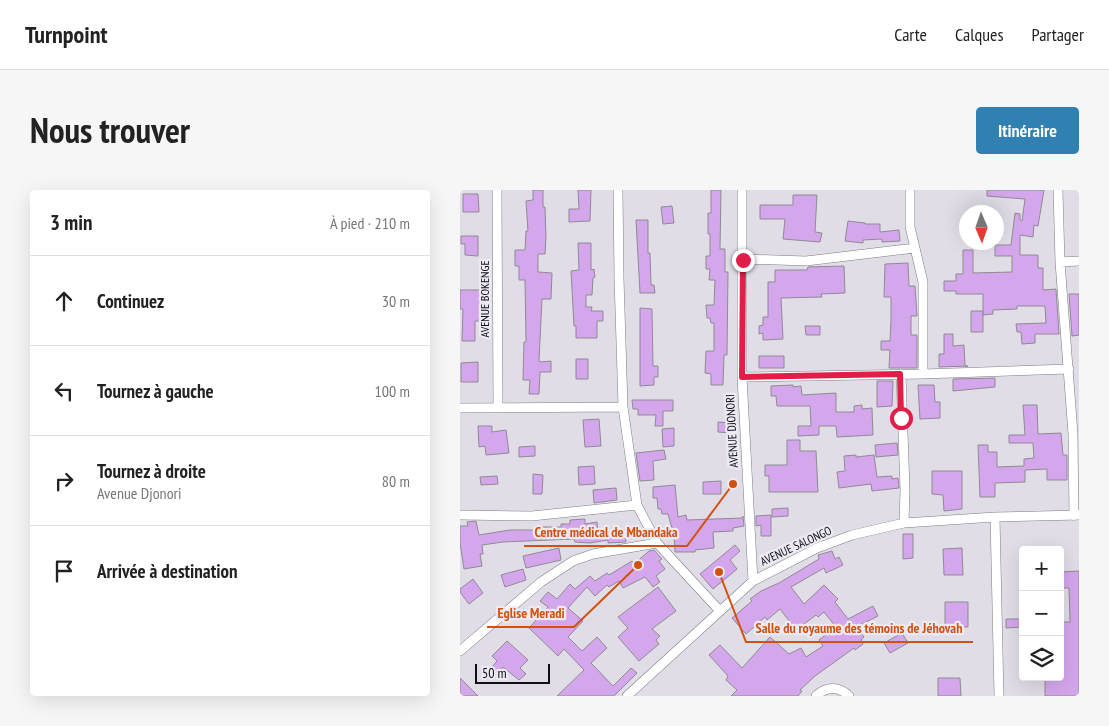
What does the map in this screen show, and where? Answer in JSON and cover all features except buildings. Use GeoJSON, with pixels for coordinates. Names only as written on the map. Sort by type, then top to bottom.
{"type":"FeatureCollection","features":[{"type":"Feature","properties":{"kind":"street","name":"AVENUE BOKENGE"},"geometry":{"type":"LineString","coordinates":[[497,190],[498,408]]}},
{"type":"Feature","properties":{"kind":"street"},"geometry":{"type":"LineString","coordinates":[[618,190],[623,407],[637,505],[657,543],[719,610]]}},
{"type":"Feature","properties":{"kind":"street","name":"AVENUE DJONORI"},"geometry":{"type":"LineString","coordinates":[[742,190],[742,377],[753,581]]}},
{"type":"Feature","properties":{"kind":"street"},"geometry":{"type":"LineString","coordinates":[[910,190],[910,227],[923,282],[923,374]]}},
{"type":"Feature","properties":{"kind":"street"},"geometry":{"type":"LineString","coordinates":[[1058,190],[1060,262],[1069,369],[1077,515]]}},
{"type":"Feature","properties":{"kind":"street"},"geometry":{"type":"LineString","coordinates":[[743,260],[806,261],[915,248]]}},
{"type":"Feature","properties":{"kind":"street"},"geometry":{"type":"LineString","coordinates":[[1060,262],[1079,261]]}},
{"type":"Feature","properties":{"kind":"street"},"geometry":{"type":"LineString","coordinates":[[742,377],[1069,369]]}},
{"type":"Feature","properties":{"kind":"street"},"geometry":{"type":"LineString","coordinates":[[900,374],[905,490],[904,523]]}},
{"type":"Feature","properties":{"kind":"street"},"geometry":{"type":"LineString","coordinates":[[460,408],[623,407]]}},
{"type":"Feature","properties":{"kind":"street"},"geometry":{"type":"LineString","coordinates":[[460,515],[532,516],[637,505]]}},
{"type":"Feature","properties":{"kind":"street","name":"AVENUE SALONGO"},"geometry":{"type":"LineString","coordinates":[[627,696],[719,610],[753,581],[818,548],[852,535],[904,523],[1077,515]]}},
{"type":"Feature","properties":{"kind":"street"},"geometry":{"type":"LineString","coordinates":[[995,518],[999,696]]}},
{"type":"Feature","properties":{"kind":"street"},"geometry":{"type":"LineString","coordinates":[[460,651],[541,582],[573,561],[593,554],[657,543]]}},
{"type":"Feature","properties":{"kind":"street"},"geometry":{"type":"LineString","coordinates":[[816,696],[822,691],[832,688],[841,689],[849,696]]}},
{"type":"Feature","properties":{"kind":"place","name":"Centre médical de Mbandaka"},"geometry":{"type":"Point","coordinates":[733,484]}},
{"type":"Feature","properties":{"kind":"place","name":"Eglise Meradi"},"geometry":{"type":"Point","coordinates":[638,565]}},
{"type":"Feature","properties":{"kind":"place","name":"Salle du royaume des témoins de Jéhovah"},"geometry":{"type":"Point","coordinates":[719,572]}},
{"type":"Feature","properties":{"kind":"route"},"geometry":{"type":"LineString","coordinates":[[743,260],[742,377],[900,374],[901,418]]}}]}
